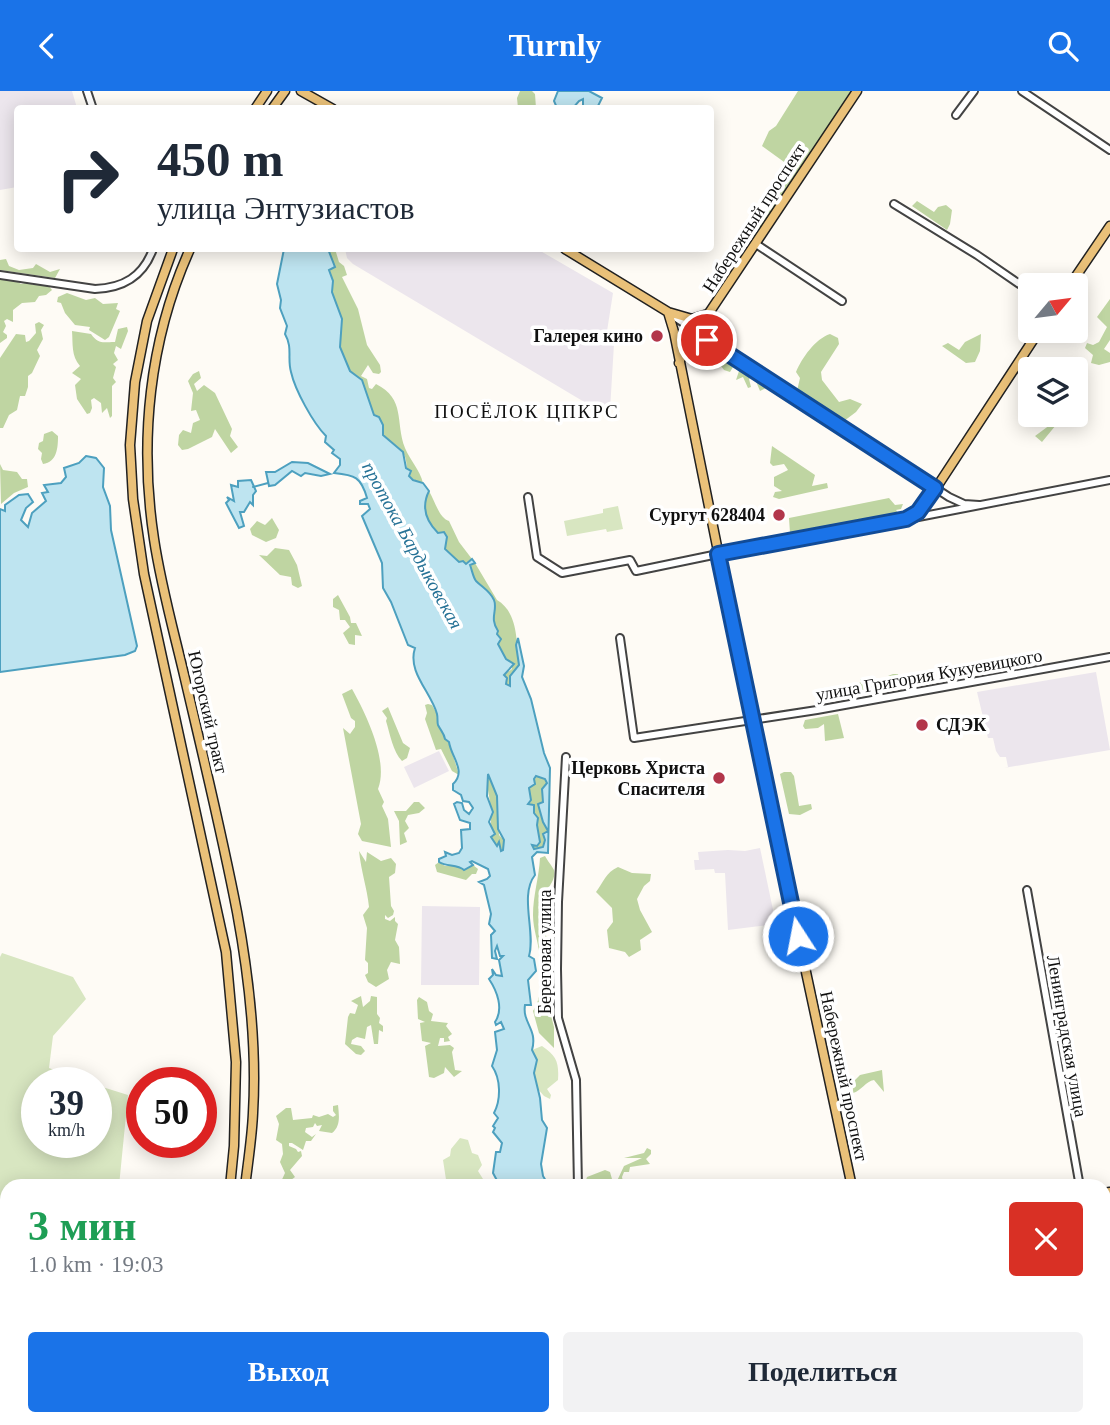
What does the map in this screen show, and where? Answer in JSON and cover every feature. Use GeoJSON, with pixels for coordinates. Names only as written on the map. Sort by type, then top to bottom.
{"type":"FeatureCollection","features":[{"type":"Feature","properties":{"kind":"main road"},"geometry":{"type":"LineString","coordinates":[[301,91],[326,105]]}},
{"type":"Feature","properties":{"kind":"main road","name":"Набережный проспект"},"geometry":{"type":"LineString","coordinates":[[679,363],[685,349],[858,91]]}},
{"type":"Feature","properties":{"kind":"main road"},"geometry":{"type":"LineString","coordinates":[[1078,273],[1110,226]]}},
{"type":"Feature","properties":{"kind":"main road","name":"Югорский тракт"},"geometry":{"type":"LineString","coordinates":[[172,252],[147,321],[135,382],[130,445],[133,499],[139,549],[226,952],[236,1062],[231,1179]]}},
{"type":"Feature","properties":{"kind":"main road","name":"Югорский тракт"},"geometry":{"type":"LineString","coordinates":[[189,252],[160,337],[148,419],[150,514],[159,566],[225,853],[246,969],[253,1076],[253,1113],[247,1179]]}},
{"type":"Feature","properties":{"kind":"main road"},"geometry":{"type":"LineString","coordinates":[[570,252],[668,312],[692,319],[711,313]]}},
{"type":"Feature","properties":{"kind":"main road","name":"Набережный проспект"},"geometry":{"type":"LineString","coordinates":[[668,312],[850,1179]]}},
{"type":"Feature","properties":{"kind":"main road"},"geometry":{"type":"LineString","coordinates":[[718,554],[906,519],[918,512],[1031,343]]}},
{"type":"Feature","properties":{"kind":"main road"},"geometry":{"type":"LineString","coordinates":[[163,658],[179,653]]}},
{"type":"Feature","properties":{"kind":"street"},"geometry":{"type":"LineString","coordinates":[[956,115],[974,91]]}},
{"type":"Feature","properties":{"kind":"street"},"geometry":{"type":"LineString","coordinates":[[1022,91],[1110,150]]}},
{"type":"Feature","properties":{"kind":"street"},"geometry":{"type":"LineString","coordinates":[[894,204],[1018,283]]}},
{"type":"Feature","properties":{"kind":"street"},"geometry":{"type":"LineString","coordinates":[[756,244],[842,301]]}},
{"type":"Feature","properties":{"kind":"street"},"geometry":{"type":"LineString","coordinates":[[0,275],[95,289],[108,288],[130,281],[145,266],[152,252]]}},
{"type":"Feature","properties":{"kind":"street"},"geometry":{"type":"LineString","coordinates":[[668,312],[935,488],[956,501],[979,505]]}},
{"type":"Feature","properties":{"kind":"street"},"geometry":{"type":"LineString","coordinates":[[906,519],[1110,480]]}},
{"type":"Feature","properties":{"kind":"street"},"geometry":{"type":"LineString","coordinates":[[528,497],[537,557],[539,561],[562,573],[630,560],[636,571],[718,554]]}},
{"type":"Feature","properties":{"kind":"street","name":"улица Григория Кукуевицкого"},"geometry":{"type":"LineString","coordinates":[[620,638],[634,738],[817,710],[1110,657]]}},
{"type":"Feature","properties":{"kind":"street","name":"Береговая улица"},"geometry":{"type":"LineString","coordinates":[[566,757],[558,902],[558,1018],[576,1080],[578,1179]]}},
{"type":"Feature","properties":{"kind":"street","name":"Ленинградская улица"},"geometry":{"type":"LineString","coordinates":[[1027,890],[1079,1179]]}},
{"type":"Feature","properties":{"kind":"shaded area"},"geometry":{"type":"Polygon","coordinates":[[[0,91],[72,91],[76,105],[14,105],[14,188],[0,190],[0,91]]]}},
{"type":"Feature","properties":{"kind":"shaded area"},"geometry":{"type":"Polygon","coordinates":[[[346,252],[542,252],[613,293],[605,344],[614,344],[610,410],[586,403],[347,258],[346,252]]]}},
{"type":"Feature","properties":{"kind":"shaded area"},"geometry":{"type":"Polygon","coordinates":[[[1096,672],[1110,750],[1004,768],[1008,767],[1006,757],[1000,757],[993,738],[988,738],[977,692],[1096,672]]]}},
{"type":"Feature","properties":{"kind":"shaded area"},"geometry":{"type":"Polygon","coordinates":[[[439,751],[449,771],[414,788],[404,767],[439,751]]]}},
{"type":"Feature","properties":{"kind":"shaded area"},"geometry":{"type":"Polygon","coordinates":[[[760,848],[776,924],[728,930],[725,873],[715,873],[714,869],[695,870],[694,860],[699,860],[698,852],[760,848]]]}},
{"type":"Feature","properties":{"kind":"shaded area"},"geometry":{"type":"Polygon","coordinates":[[[422,906],[480,907],[479,985],[421,985],[422,906]]]}},
{"type":"Feature","properties":{"kind":"green space"},"geometry":{"type":"Polygon","coordinates":[[[520,91],[532,91],[535,94],[536,105],[518,105],[520,91]]]}},
{"type":"Feature","properties":{"kind":"green space"},"geometry":{"type":"Polygon","coordinates":[[[798,91],[852,91],[776,211],[770,214],[753,239],[741,241],[737,235],[752,221],[757,222],[776,196],[791,167],[762,146],[769,131],[776,126],[798,91]]]}},
{"type":"Feature","properties":{"kind":"green space"},"geometry":{"type":"Polygon","coordinates":[[[917,201],[934,212],[938,207],[946,205],[952,210],[947,230],[912,206],[917,201]]]}},
{"type":"Feature","properties":{"kind":"green space"},"geometry":{"type":"Polygon","coordinates":[[[328,252],[336,252],[339,262],[344,266],[347,275],[342,277],[358,309],[367,345],[380,365],[379,374],[373,373],[368,365],[361,376],[367,379],[369,388],[372,389],[376,384],[392,397],[396,404],[405,448],[423,483],[411,477],[402,451],[383,435],[383,425],[379,417],[374,415],[363,384],[350,371],[340,347],[342,319],[332,292],[333,281],[329,270],[328,252]]]}},
{"type":"Feature","properties":{"kind":"green space"},"geometry":{"type":"Polygon","coordinates":[[[6,259],[9,266],[19,270],[33,268],[36,264],[50,272],[60,269],[55,278],[0,270],[0,260],[6,259]]]}},
{"type":"Feature","properties":{"kind":"green space"},"geometry":{"type":"Polygon","coordinates":[[[0,279],[15,280],[21,284],[39,283],[48,285],[52,290],[39,296],[35,302],[22,303],[13,310],[13,322],[7,319],[4,321],[6,326],[3,332],[7,338],[0,343],[0,279]]]}},
{"type":"Feature","properties":{"kind":"green space"},"geometry":{"type":"Polygon","coordinates":[[[67,293],[86,300],[95,298],[103,304],[118,303],[116,309],[120,311],[109,337],[105,340],[89,330],[90,327],[75,325],[61,303],[57,302],[58,297],[67,293]]]}},
{"type":"Feature","properties":{"kind":"green space"},"geometry":{"type":"Polygon","coordinates":[[[1110,299],[1110,340],[1104,349],[1110,353],[1110,362],[1099,365],[1091,363],[1093,355],[1085,348],[1087,343],[1093,345],[1099,342],[1107,327],[1097,317],[1110,299]]]}},
{"type":"Feature","properties":{"kind":"green space"},"geometry":{"type":"Polygon","coordinates":[[[39,322],[44,325],[41,330],[43,339],[37,350],[40,356],[28,376],[25,396],[20,396],[17,410],[9,415],[3,428],[0,428],[0,358],[16,334],[25,335],[26,342],[29,341],[36,333],[35,324],[39,322]]]}},
{"type":"Feature","properties":{"kind":"green space"},"geometry":{"type":"Polygon","coordinates":[[[127,327],[121,349],[116,346],[114,353],[118,360],[113,364],[116,367],[113,378],[116,382],[112,386],[112,416],[110,418],[107,408],[102,413],[101,403],[94,398],[91,400],[90,413],[87,414],[77,399],[75,385],[81,379],[72,373],[80,366],[74,354],[72,331],[91,334],[102,342],[115,342],[118,329],[127,327]]]}},
{"type":"Feature","properties":{"kind":"green space"},"geometry":{"type":"Polygon","coordinates":[[[830,334],[838,338],[839,344],[821,372],[822,380],[839,402],[850,399],[862,404],[844,421],[797,391],[800,378],[796,372],[802,361],[814,345],[830,334]]]}},
{"type":"Feature","properties":{"kind":"green space"},"geometry":{"type":"Polygon","coordinates":[[[981,334],[980,351],[975,362],[966,363],[942,346],[948,343],[959,350],[965,342],[981,334]]]}},
{"type":"Feature","properties":{"kind":"green space"},"geometry":{"type":"Polygon","coordinates":[[[710,344],[736,362],[730,372],[721,366],[717,367],[716,362],[712,367],[703,367],[701,363],[710,356],[707,354],[710,344]]]}},
{"type":"Feature","properties":{"kind":"green space"},"geometry":{"type":"Polygon","coordinates":[[[740,368],[746,372],[749,370],[757,375],[758,379],[779,389],[776,394],[768,387],[760,391],[755,379],[751,377],[751,387],[748,388],[743,377],[736,380],[740,368]]]}},
{"type":"Feature","properties":{"kind":"green space"},"geometry":{"type":"Polygon","coordinates":[[[199,371],[201,378],[194,384],[197,391],[204,385],[215,393],[232,429],[230,436],[238,447],[231,453],[215,429],[212,437],[188,449],[182,450],[178,445],[179,435],[183,430],[191,433],[193,423],[200,420],[196,410],[191,411],[193,393],[188,381],[199,371]]]}},
{"type":"Feature","properties":{"kind":"green space"},"geometry":{"type":"Polygon","coordinates":[[[1047,427],[1054,427],[1042,442],[1035,436],[1047,427]]]}},
{"type":"Feature","properties":{"kind":"green space"},"geometry":{"type":"Polygon","coordinates":[[[52,431],[58,436],[57,450],[48,463],[43,464],[42,453],[38,449],[39,443],[43,441],[44,434],[52,431]]]}},
{"type":"Feature","properties":{"kind":"green space"},"geometry":{"type":"Polygon","coordinates":[[[772,446],[815,475],[812,486],[827,483],[828,488],[779,499],[773,497],[775,492],[782,491],[774,486],[774,477],[788,470],[784,464],[773,466],[770,463],[772,446]]]}},
{"type":"Feature","properties":{"kind":"green space"},"geometry":{"type":"Polygon","coordinates":[[[0,464],[3,470],[17,472],[22,479],[27,479],[28,487],[14,493],[1,504],[0,464]]]}},
{"type":"Feature","properties":{"kind":"green space"},"geometry":{"type":"Polygon","coordinates":[[[429,491],[440,513],[449,521],[459,542],[472,559],[465,564],[445,549],[447,537],[430,527],[423,506],[429,491]]]}},
{"type":"Feature","properties":{"kind":"green space"},"geometry":{"type":"Polygon","coordinates":[[[889,498],[895,505],[903,504],[901,509],[896,510],[900,515],[898,517],[871,522],[860,520],[809,534],[790,533],[789,518],[889,498]]]}},
{"type":"Feature","properties":{"kind":"green space"},"geometry":{"type":"Polygon","coordinates":[[[618,506],[623,529],[607,532],[606,529],[567,536],[564,521],[603,513],[603,509],[618,506]]]}},
{"type":"Feature","properties":{"kind":"green space"},"geometry":{"type":"Polygon","coordinates":[[[272,518],[279,530],[276,538],[266,542],[252,535],[250,529],[257,521],[265,525],[272,518]]]}},
{"type":"Feature","properties":{"kind":"green space"},"geometry":{"type":"Polygon","coordinates":[[[275,548],[289,550],[297,565],[302,586],[298,588],[292,585],[291,577],[280,575],[259,555],[267,556],[275,548]]]}},
{"type":"Feature","properties":{"kind":"green space"},"geometry":{"type":"Polygon","coordinates":[[[475,563],[497,600],[513,620],[519,665],[510,678],[511,686],[506,685],[504,675],[512,669],[512,663],[501,653],[496,636],[495,602],[475,580],[470,565],[475,563]]]}},
{"type":"Feature","properties":{"kind":"green space"},"geometry":{"type":"Polygon","coordinates":[[[338,595],[351,623],[356,623],[362,636],[355,635],[355,645],[349,644],[343,633],[350,627],[345,620],[340,620],[339,610],[333,607],[333,599],[338,595]]]}},
{"type":"Feature","properties":{"kind":"green space"},"geometry":{"type":"Polygon","coordinates":[[[898,674],[900,685],[852,694],[851,691],[856,690],[855,685],[861,682],[860,679],[868,679],[870,684],[879,687],[893,678],[894,676],[888,676],[898,674]]]}},
{"type":"Feature","properties":{"kind":"green space"},"geometry":{"type":"Polygon","coordinates":[[[352,689],[364,711],[378,752],[381,778],[378,789],[388,819],[391,847],[362,841],[358,834],[361,824],[343,728],[350,734],[355,727],[355,721],[351,718],[342,694],[352,689]]]}},
{"type":"Feature","properties":{"kind":"green space"},"geometry":{"type":"Polygon","coordinates":[[[425,705],[432,705],[437,714],[459,775],[452,771],[441,749],[436,750],[425,719],[425,705]]]}},
{"type":"Feature","properties":{"kind":"green space"},"geometry":{"type":"Polygon","coordinates":[[[388,707],[403,743],[410,748],[407,758],[402,761],[394,748],[387,718],[382,711],[388,707]]]}},
{"type":"Feature","properties":{"kind":"green space"},"geometry":{"type":"Polygon","coordinates":[[[838,714],[844,738],[825,741],[824,724],[818,728],[805,729],[803,726],[805,720],[838,714]]]}},
{"type":"Feature","properties":{"kind":"green space"},"geometry":{"type":"Polygon","coordinates":[[[791,772],[794,776],[799,806],[811,804],[812,809],[800,815],[789,814],[780,774],[791,772]]]}},
{"type":"Feature","properties":{"kind":"green space"},"geometry":{"type":"Polygon","coordinates":[[[488,773],[497,796],[499,835],[504,840],[503,850],[500,851],[491,837],[491,808],[486,778],[488,773]]]}},
{"type":"Feature","properties":{"kind":"green space"},"geometry":{"type":"Polygon","coordinates":[[[537,776],[546,779],[547,783],[542,789],[543,803],[538,804],[548,831],[543,848],[534,849],[532,845],[539,837],[538,818],[528,804],[531,800],[529,788],[537,776]]]}},
{"type":"Feature","properties":{"kind":"green space"},"geometry":{"type":"Polygon","coordinates":[[[414,802],[419,802],[425,808],[419,813],[408,815],[405,821],[409,828],[404,833],[407,842],[400,845],[399,821],[394,811],[406,811],[414,802]]]}},
{"type":"Feature","properties":{"kind":"green space"},"geometry":{"type":"Polygon","coordinates":[[[359,851],[366,862],[367,852],[381,861],[391,858],[396,864],[395,873],[389,877],[391,906],[394,911],[388,918],[385,915],[385,919],[390,921],[395,917],[398,924],[395,940],[399,947],[400,964],[391,962],[387,970],[389,979],[376,987],[368,982],[365,975],[368,973],[368,963],[365,960],[367,928],[363,915],[369,907],[359,851]]]}},
{"type":"Feature","properties":{"kind":"green space"},"geometry":{"type":"Polygon","coordinates":[[[545,856],[554,873],[541,912],[545,933],[552,945],[545,960],[540,959],[533,915],[540,858],[545,856]]]}},
{"type":"Feature","properties":{"kind":"green space"},"geometry":{"type":"Polygon","coordinates":[[[439,862],[445,866],[473,865],[478,869],[476,874],[466,880],[437,872],[435,865],[439,862]]]}},
{"type":"Feature","properties":{"kind":"green space"},"geometry":{"type":"Polygon","coordinates":[[[618,867],[632,873],[651,874],[650,881],[637,899],[652,932],[640,940],[641,950],[629,957],[625,952],[609,948],[607,930],[613,922],[612,908],[596,892],[608,875],[618,867]]]}},
{"type":"Feature","properties":{"kind":"green space"},"geometry":{"type":"Polygon","coordinates":[[[2,953],[73,977],[86,999],[53,1036],[49,1067],[21,1067],[21,1158],[112,1158],[112,1090],[126,1094],[126,1115],[120,1179],[0,1179],[2,953]]]}},
{"type":"Feature","properties":{"kind":"green space"},"geometry":{"type":"Polygon","coordinates":[[[548,966],[554,1048],[539,1033],[533,1011],[548,966]]]}},
{"type":"Feature","properties":{"kind":"green space"},"geometry":{"type":"Polygon","coordinates":[[[361,996],[363,1007],[370,1001],[371,996],[377,997],[377,1014],[383,1032],[379,1030],[378,1044],[374,1044],[371,1025],[367,1027],[365,1039],[357,1037],[352,1040],[351,1044],[361,1046],[365,1051],[361,1055],[345,1044],[348,1017],[350,1013],[355,1014],[358,1005],[351,1001],[361,996]]]}},
{"type":"Feature","properties":{"kind":"green space"},"geometry":{"type":"Polygon","coordinates":[[[419,997],[427,1002],[429,1011],[433,1014],[431,1021],[448,1023],[446,1026],[452,1034],[448,1037],[450,1041],[444,1042],[444,1038],[440,1038],[438,1046],[450,1045],[454,1048],[452,1052],[455,1070],[462,1071],[454,1077],[445,1067],[444,1073],[434,1078],[429,1077],[425,1046],[431,1043],[422,1041],[420,1023],[425,1022],[418,1019],[419,997]]]}},
{"type":"Feature","properties":{"kind":"green space"},"geometry":{"type":"Polygon","coordinates":[[[542,1046],[554,1057],[558,1069],[558,1080],[547,1089],[551,1095],[550,1099],[537,1088],[534,1073],[537,1060],[532,1050],[542,1046]]]}},
{"type":"Feature","properties":{"kind":"green space"},"geometry":{"type":"Polygon","coordinates":[[[882,1070],[884,1092],[874,1080],[853,1093],[853,1082],[860,1075],[882,1070]]]}},
{"type":"Feature","properties":{"kind":"green space"},"geometry":{"type":"Polygon","coordinates":[[[338,1105],[339,1116],[335,1130],[332,1133],[319,1131],[322,1125],[317,1126],[315,1123],[313,1127],[306,1128],[305,1132],[312,1137],[316,1134],[311,1141],[306,1141],[303,1150],[289,1143],[289,1146],[298,1152],[301,1151],[302,1156],[290,1170],[295,1177],[282,1179],[285,1173],[280,1162],[282,1144],[276,1140],[279,1124],[276,1116],[286,1108],[291,1108],[293,1120],[312,1118],[313,1115],[319,1117],[328,1114],[333,1117],[336,1115],[333,1106],[338,1105]]]}},
{"type":"Feature","properties":{"kind":"green space"},"geometry":{"type":"Polygon","coordinates":[[[460,1138],[468,1140],[472,1153],[478,1155],[482,1165],[478,1171],[483,1179],[446,1179],[443,1160],[450,1156],[451,1149],[460,1138]]]}},
{"type":"Feature","properties":{"kind":"green space"},"geometry":{"type":"Polygon","coordinates":[[[647,1148],[651,1150],[646,1159],[650,1164],[630,1167],[629,1172],[624,1172],[622,1179],[618,1179],[624,1166],[642,1158],[624,1158],[644,1153],[647,1148]]]}},
{"type":"Feature","properties":{"kind":"green space"},"geometry":{"type":"Polygon","coordinates":[[[605,1170],[610,1172],[612,1179],[586,1179],[605,1170]]]}},
{"type":"Feature","properties":{"kind":"water"},"geometry":{"type":"Polygon","coordinates":[[[558,91],[589,91],[602,98],[598,105],[583,105],[583,99],[576,105],[556,105],[554,101],[558,91]]]}},
{"type":"Feature","properties":{"kind":"water","name":"протока Бардыковская"},"geometry":{"type":"Polygon","coordinates":[[[283,252],[329,252],[335,267],[329,270],[333,281],[332,292],[342,319],[340,347],[350,371],[362,380],[374,415],[379,417],[383,425],[383,435],[403,452],[406,468],[411,471],[409,476],[423,483],[429,491],[425,503],[426,513],[438,533],[444,532],[447,537],[445,549],[459,562],[466,564],[472,559],[475,563],[470,565],[475,579],[494,600],[494,622],[501,639],[498,644],[506,659],[514,664],[504,675],[507,678],[506,684],[510,686],[510,676],[519,665],[516,645],[518,638],[524,666],[522,677],[531,699],[550,768],[548,853],[537,852],[532,857],[535,875],[528,893],[531,936],[529,956],[534,959],[536,971],[528,980],[531,1005],[525,1005],[533,1037],[532,1050],[537,1060],[534,1073],[542,1120],[547,1128],[541,1164],[545,1179],[496,1179],[493,1173],[496,1152],[500,1152],[502,1143],[493,1132],[498,1118],[494,1113],[499,1089],[492,1066],[497,1050],[495,1032],[504,1029],[501,1022],[496,1025],[495,1022],[499,1011],[498,1000],[489,979],[493,975],[492,969],[496,975],[502,976],[499,960],[503,956],[500,956],[497,946],[497,959],[492,958],[491,935],[495,931],[489,924],[491,914],[484,885],[479,882],[490,876],[488,869],[472,861],[470,862],[473,865],[464,870],[439,862],[439,859],[446,856],[445,852],[452,855],[459,853],[462,848],[461,830],[470,829],[470,823],[460,820],[454,804],[462,803],[469,814],[473,808],[453,790],[453,784],[459,774],[457,764],[449,742],[438,725],[434,706],[417,674],[413,657],[415,648],[408,645],[383,588],[382,563],[362,516],[370,509],[368,504],[360,504],[360,501],[367,498],[365,491],[356,478],[334,473],[340,465],[340,459],[325,442],[326,436],[310,415],[293,379],[289,344],[285,334],[287,326],[280,308],[277,284],[283,252]],[[488,774],[487,796],[493,812],[489,822],[495,834],[491,837],[497,846],[499,842],[501,851],[504,840],[498,829],[497,796],[488,774]],[[536,776],[535,784],[529,788],[531,800],[528,804],[534,805],[540,842],[537,846],[532,845],[534,849],[543,847],[543,834],[548,831],[538,804],[543,802],[542,789],[547,783],[545,779],[536,776]]]}},
{"type":"Feature","properties":{"kind":"water"},"geometry":{"type":"Polygon","coordinates":[[[86,456],[96,458],[104,468],[103,487],[110,506],[111,530],[137,646],[135,651],[125,655],[0,672],[0,509],[5,511],[5,505],[19,495],[28,494],[33,502],[26,508],[21,520],[28,527],[32,513],[46,501],[42,493],[48,492],[44,485],[61,483],[66,477],[64,468],[79,463],[86,456]]]}},
{"type":"Feature","properties":{"kind":"water"},"geometry":{"type":"Polygon","coordinates":[[[292,462],[308,463],[330,474],[321,476],[305,473],[301,476],[292,471],[275,485],[269,486],[266,472],[275,472],[292,462]]]}},
{"type":"Feature","properties":{"kind":"water"},"geometry":{"type":"Polygon","coordinates":[[[251,480],[256,491],[253,505],[250,502],[244,512],[240,512],[244,526],[239,528],[226,503],[229,500],[227,497],[234,501],[231,485],[238,487],[238,481],[251,480]]]}},
{"type":"Feature","properties":{"kind":"waterway"},"geometry":{"type":"LineString","coordinates":[[253,487],[268,483]]}},
{"type":"Feature","properties":{"kind":"place","name":"Галерея кино"},"geometry":{"type":"Point","coordinates":[657,336]}},
{"type":"Feature","properties":{"kind":"place","name":"Сургут 628404"},"geometry":{"type":"Point","coordinates":[779,515]}},
{"type":"Feature","properties":{"kind":"place","name":"СДЭК"},"geometry":{"type":"Point","coordinates":[922,725]}},
{"type":"Feature","properties":{"kind":"place","name":"Церковь Христа Спасителя"},"geometry":{"type":"Point","coordinates":[719,778]}},
{"type":"Feature","properties":{"kind":"district","name":"ПОСЁЛОК ЦПКРС"},"geometry":{"type":"Point","coordinates":[527,411]}},
{"type":"Feature","properties":{"kind":"route"},"geometry":{"type":"LineString","coordinates":[[707,340],[935,488],[925,505],[906,519],[718,554],[798,936]]}}]}
